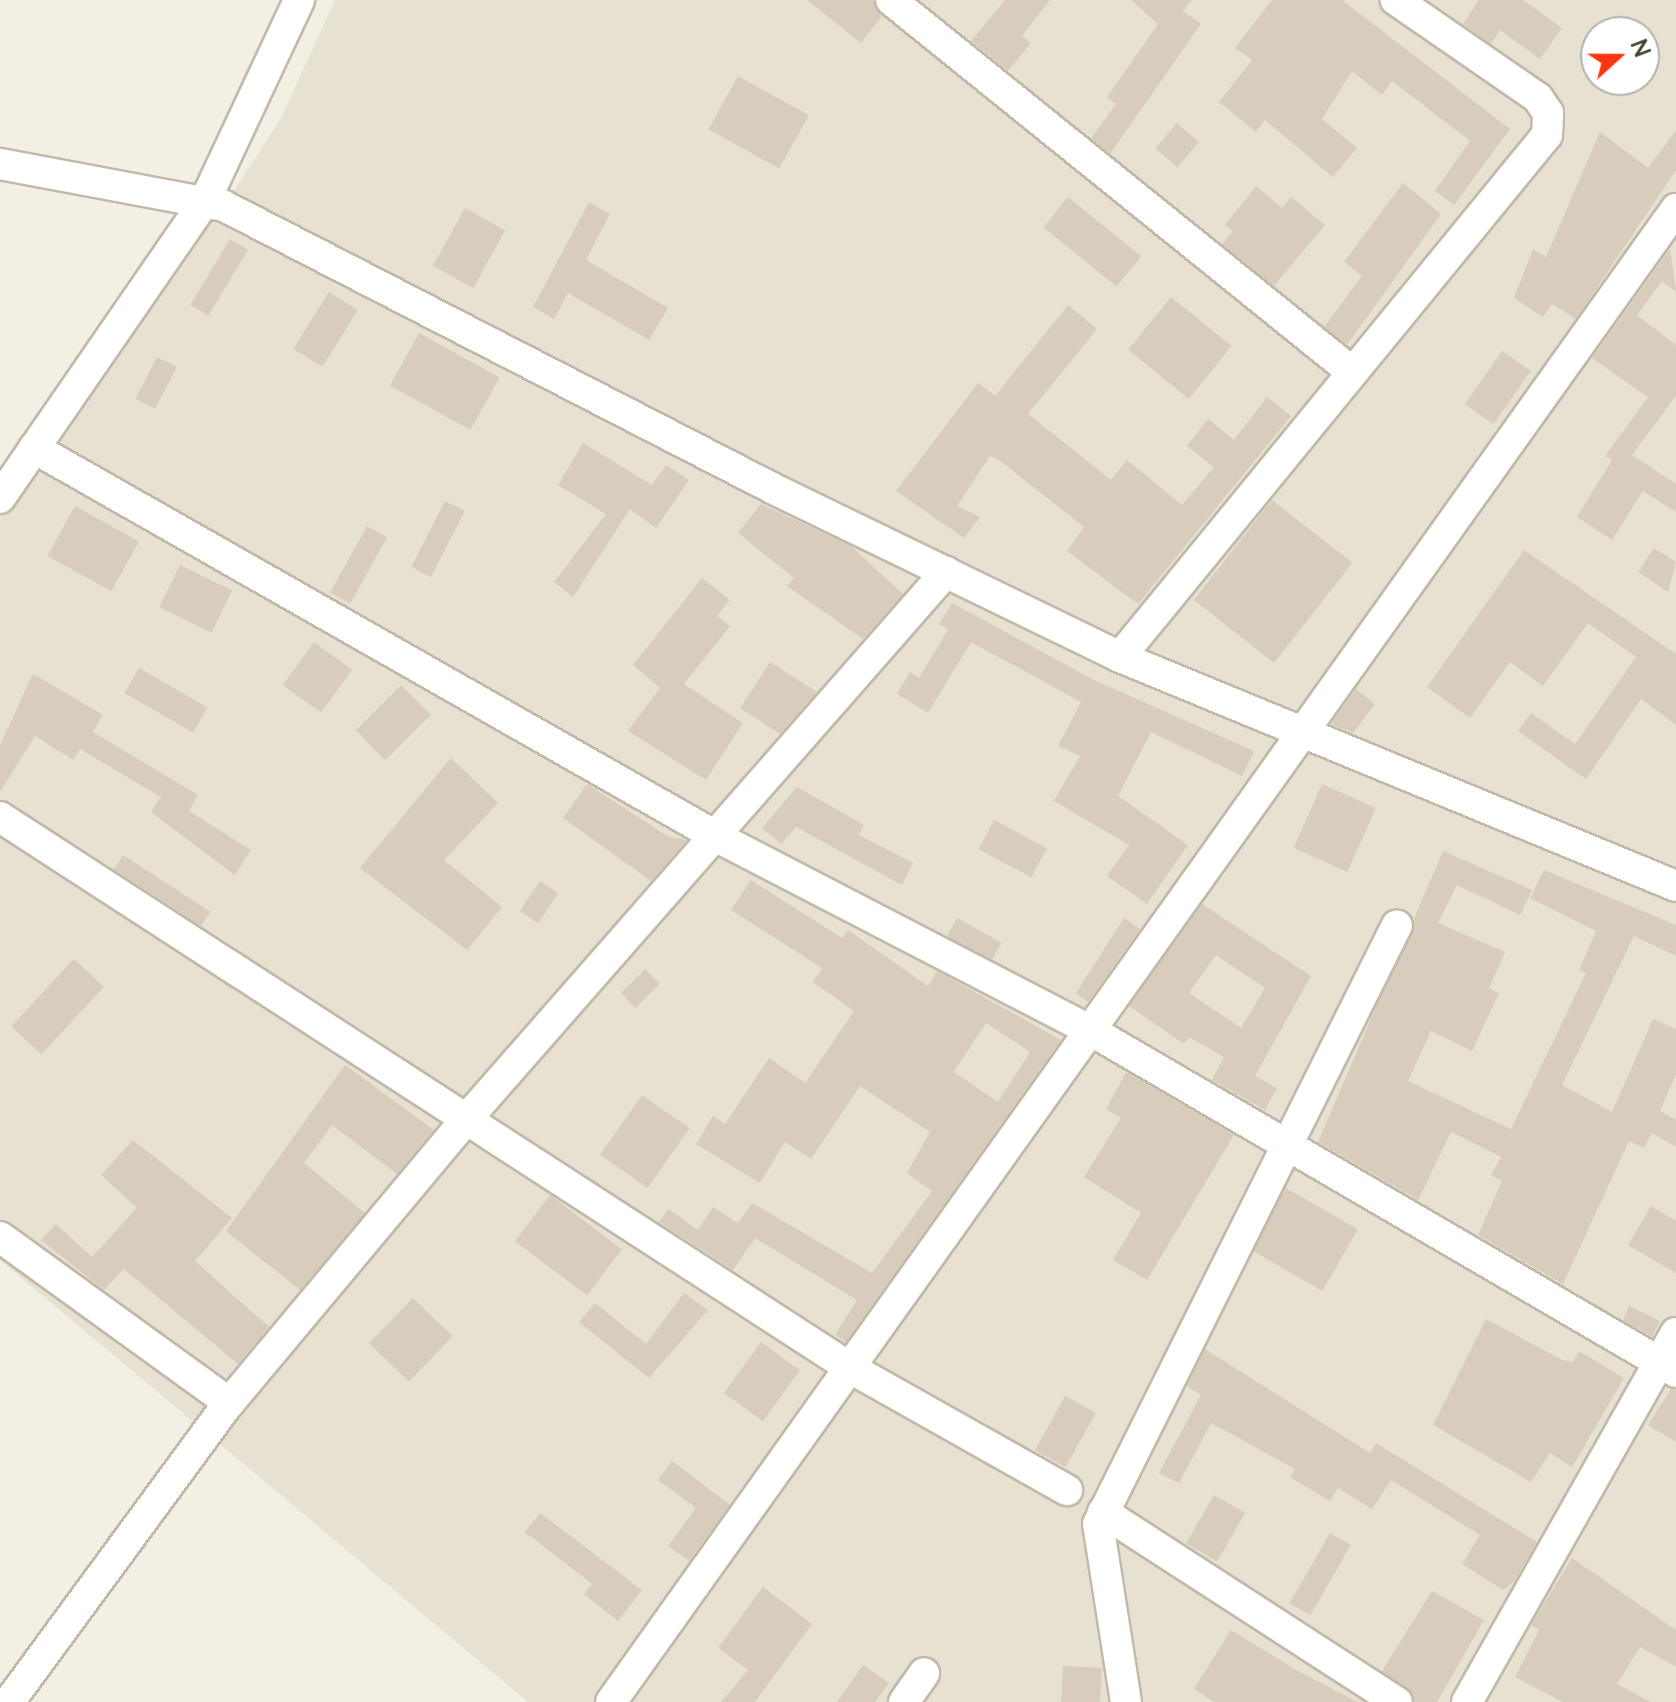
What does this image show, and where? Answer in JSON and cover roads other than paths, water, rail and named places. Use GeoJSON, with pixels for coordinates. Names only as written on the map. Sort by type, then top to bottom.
{"type":"FeatureCollection","features":[{"type":"Feature","properties":{"kind":"street"},"geometry":{"type":"LineString","coordinates":[[0,498],[205,201],[299,0]]}},
{"type":"Feature","properties":{"kind":"street"},"geometry":{"type":"LineString","coordinates":[[891,0],[1352,372]]}},
{"type":"Feature","properties":{"kind":"street"},"geometry":{"type":"LineString","coordinates":[[1120,657],[1547,135],[1548,113],[1538,98],[1396,0]]}},
{"type":"Feature","properties":{"kind":"street"},"geometry":{"type":"LineString","coordinates":[[0,164],[205,201],[1120,657],[1296,735],[1676,886]]}},
{"type":"Feature","properties":{"kind":"street"},"geometry":{"type":"LineString","coordinates":[[612,1702],[1095,1033],[1296,735],[1673,220]]}},
{"type":"Feature","properties":{"kind":"street"},"geometry":{"type":"LineString","coordinates":[[34,448],[719,838],[1095,1033],[1668,1367]]}},
{"type":"Feature","properties":{"kind":"street"},"geometry":{"type":"LineString","coordinates":[[9,1702],[229,1403],[463,1123],[719,838],[946,572]]}},
{"type":"Feature","properties":{"kind":"street"},"geometry":{"type":"LineString","coordinates":[[0,817],[463,1123],[852,1369],[1067,1490]]}},
{"type":"Feature","properties":{"kind":"street"},"geometry":{"type":"LineString","coordinates":[[1126,1702],[1097,1540],[1103,1512],[1232,1244],[1289,1146],[1397,925]]}},
{"type":"Feature","properties":{"kind":"street"},"geometry":{"type":"LineString","coordinates":[[0,1237],[229,1403]]}},
{"type":"Feature","properties":{"kind":"street"},"geometry":{"type":"LineString","coordinates":[[1467,1702],[1668,1367],[1676,1333]]}},
{"type":"Feature","properties":{"kind":"street"},"geometry":{"type":"LineString","coordinates":[[1103,1512],[1397,1702]]}},
{"type":"Feature","properties":{"kind":"street"},"geometry":{"type":"LineString","coordinates":[[904,1702],[924,1673]]}}]}
